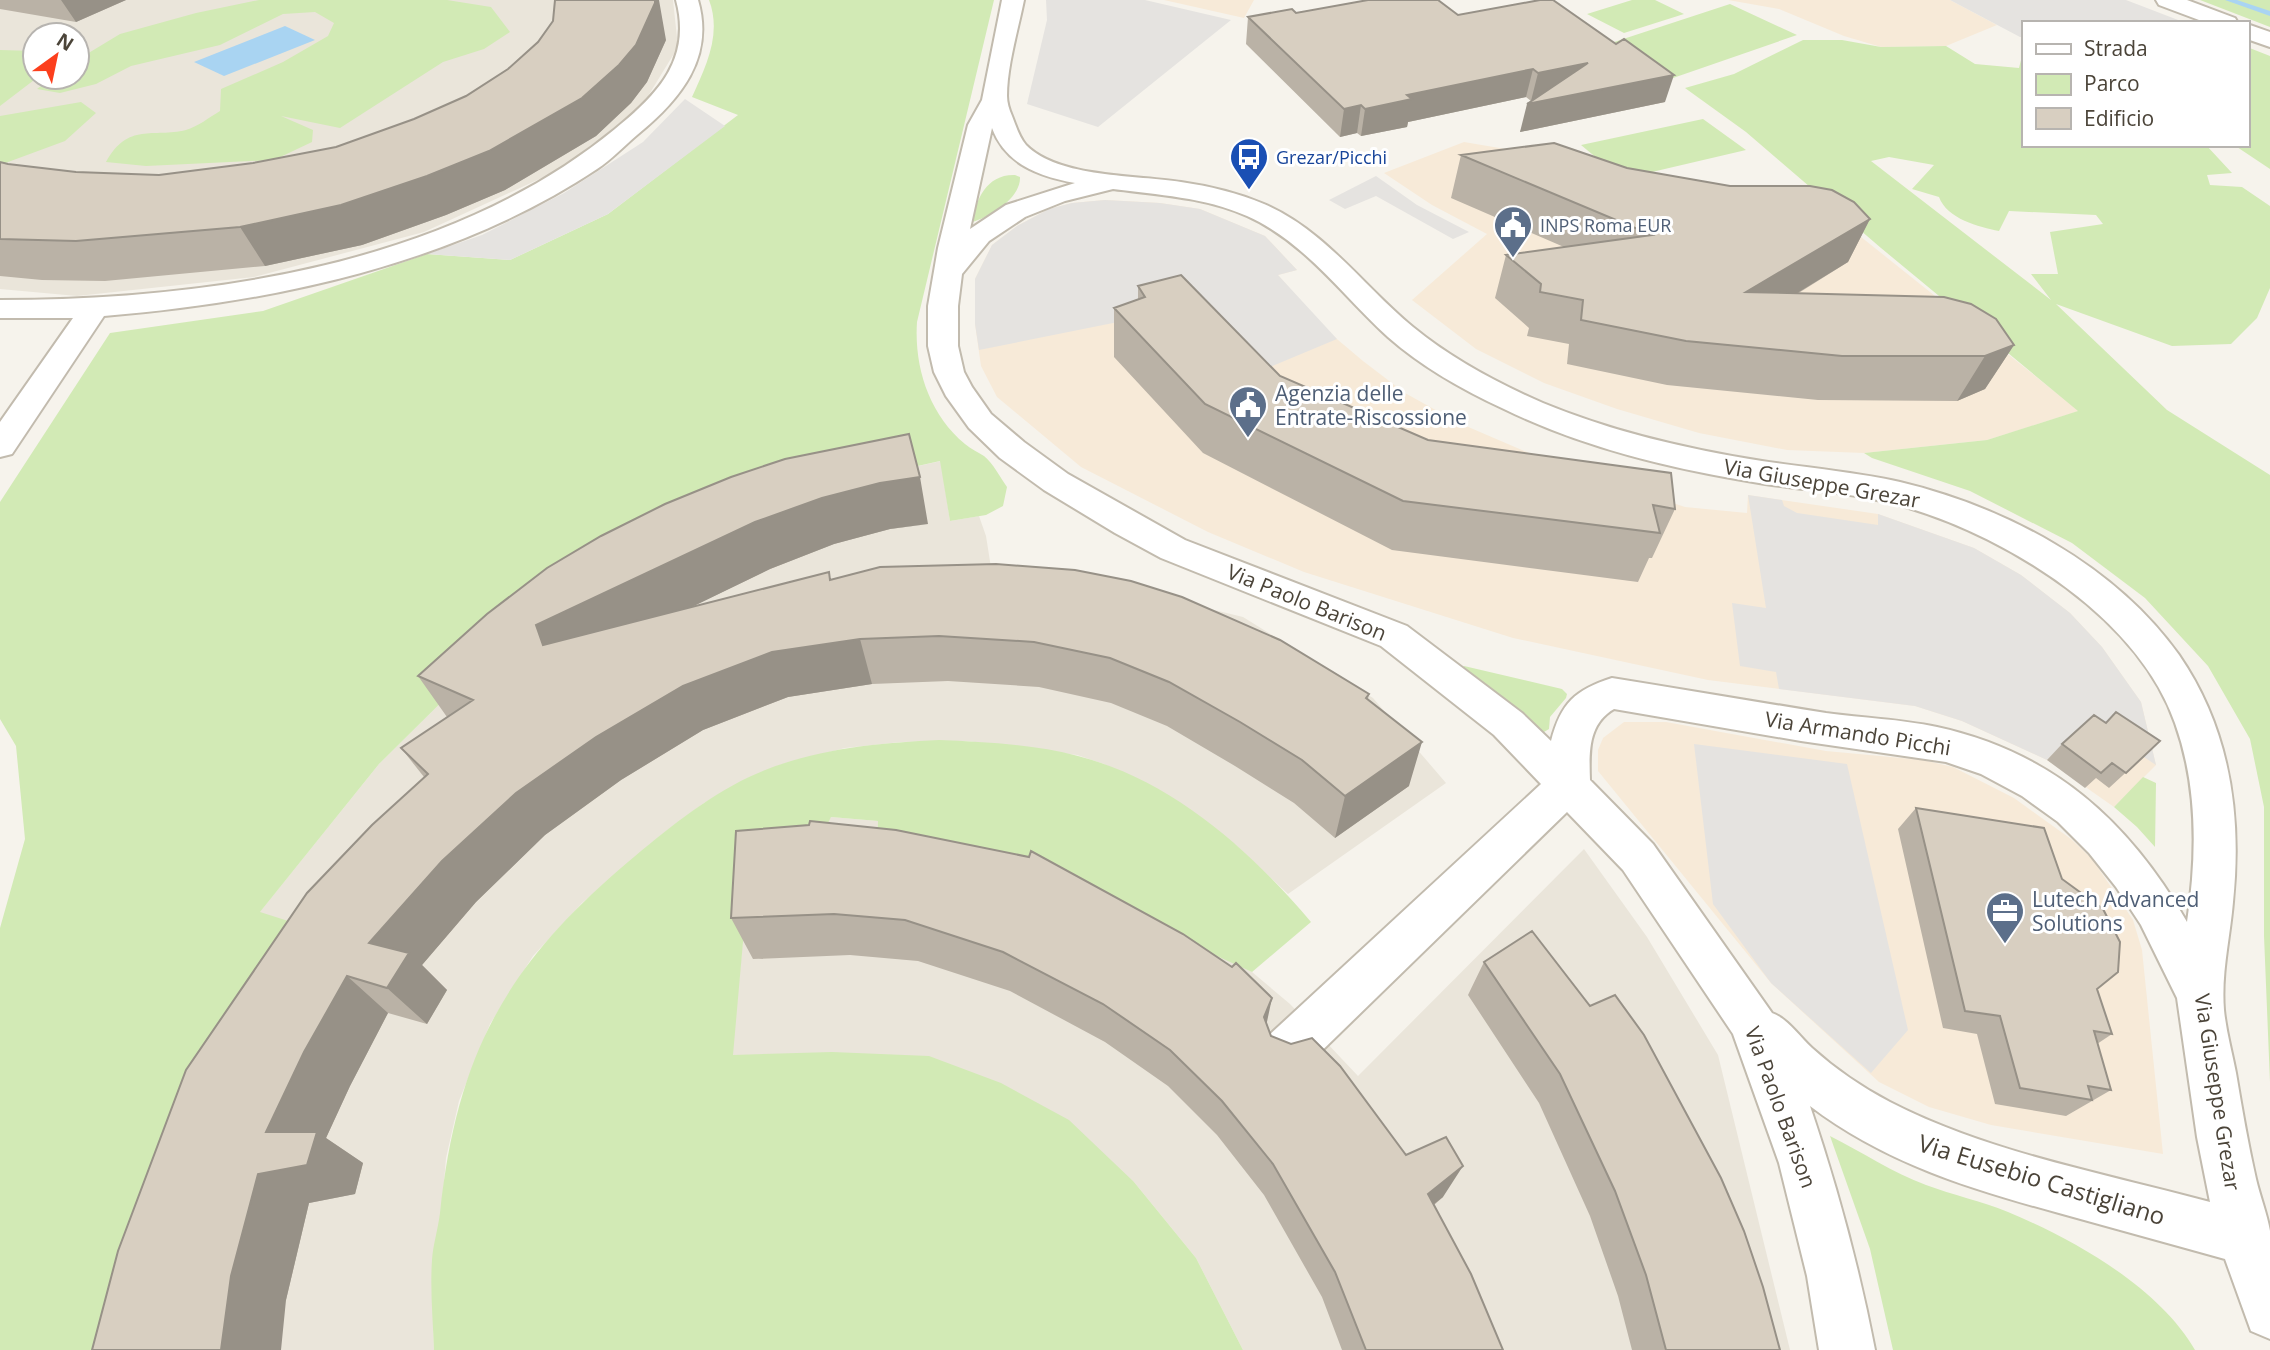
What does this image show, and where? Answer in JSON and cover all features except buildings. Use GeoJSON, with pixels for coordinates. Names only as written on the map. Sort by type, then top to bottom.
{"type":"FeatureCollection","features":[{"type":"Feature","properties":{"kind":"street"},"geometry":{"type":"LineString","coordinates":[[0,309],[94,309],[220,295],[325,273],[448,233],[537,193],[606,150],[633,129],[664,97],[683,69],[690,51],[693,26],[687,0]]}},
{"type":"Feature","properties":{"kind":"street","name":"Via Paolo Barison"},"geometry":{"type":"LineString","coordinates":[[1013,0],[994,100],[980,125],[952,248],[942,329],[949,372],[957,389],[980,421],[1012,450],[1090,503],[1173,549],[1394,636],[1508,723],[1638,857],[1752,1021],[1782,1094],[1804,1163],[1833,1276],[1847,1350]]}},
{"type":"Feature","properties":{"kind":"street"},"geometry":{"type":"LineString","coordinates":[[2167,0],[2222,21]]}},
{"type":"Feature","properties":{"kind":"street"},"geometry":{"type":"LineString","coordinates":[[2249,32],[2270,40]]}},
{"type":"Feature","properties":{"kind":"street"},"geometry":{"type":"LineString","coordinates":[[994,100],[1014,146],[1030,159],[1058,170],[1121,184]]}},
{"type":"Feature","properties":{"kind":"street"},"geometry":{"type":"LineString","coordinates":[[950,271],[975,238],[1005,215],[1056,194],[1121,184]]}},
{"type":"Feature","properties":{"kind":"street","name":"Via Giuseppe Grezar"},"geometry":{"type":"LineString","coordinates":[[1121,184],[1177,188],[1230,200],[1286,226],[1323,255],[1382,315],[1423,349],[1470,379],[1526,407],[1593,433],[1655,451],[1731,467],[1875,488],[1937,505],[1986,525],[2036,552],[2071,574],[2108,603],[2152,649],[2172,677],[2202,739],[2211,771],[2215,820],[2212,899],[2199,995],[2220,1131],[2245,1238],[2270,1312]]}},
{"type":"Feature","properties":{"kind":"street"},"geometry":{"type":"LineString","coordinates":[[0,446],[94,309]]}},
{"type":"Feature","properties":{"kind":"street","name":"Via Armando Picchi"},"geometry":{"type":"LineString","coordinates":[[1569,784],[1568,751],[1574,725],[1593,700],[1612,692],[1831,729],[1923,740],[1972,753],[2015,772],[2075,812],[2129,867],[2165,922],[2199,995]]}},
{"type":"Feature","properties":{"kind":"street"},"geometry":{"type":"LineString","coordinates":[[1283,1055],[1569,784]]}},
{"type":"Feature","properties":{"kind":"street","name":"Via Eusebio Castigliano"},"geometry":{"type":"LineString","coordinates":[[1752,1021],[1796,1066],[1821,1086],[1877,1124],[1914,1142],[1973,1164],[2245,1238]]}},
{"type":"Feature","properties":{"kind":"shaded area"},"geometry":{"type":"Polygon","coordinates":[[[8,0],[673,0],[678,47],[642,106],[559,170],[424,232],[254,277],[77,296],[0,289],[0,4],[8,0]]]}},
{"type":"Feature","properties":{"kind":"shaded area"},"geometry":{"type":"Polygon","coordinates":[[[1046,0],[1145,0],[1231,20],[1098,127],[1027,104],[1047,20],[1046,0]]]}},
{"type":"Feature","properties":{"kind":"shaded area"},"geometry":{"type":"Polygon","coordinates":[[[1164,0],[1254,0],[1244,18],[1164,0]]]}},
{"type":"Feature","properties":{"kind":"shaded area"},"geometry":{"type":"Polygon","coordinates":[[[1728,0],[1950,0],[1997,25],[1946,46],[1881,47],[1844,36],[1779,9],[1728,0]]]}},
{"type":"Feature","properties":{"kind":"shaded area"},"geometry":{"type":"Polygon","coordinates":[[[1950,0],[2126,0],[2181,21],[2022,21],[2020,37],[1950,0]]]}},
{"type":"Feature","properties":{"kind":"shaded area"},"geometry":{"type":"Polygon","coordinates":[[[685,99],[725,126],[608,214],[510,260],[427,254],[482,235],[564,193],[643,142],[685,99]]]}},
{"type":"Feature","properties":{"kind":"shaded area","name":"INPS Roma EUR"},"geometry":{"type":"Polygon","coordinates":[[[1464,142],[1816,201],[2079,411],[1987,440],[1864,453],[1787,450],[1699,433],[1617,409],[1544,383],[1476,349],[1412,300],[1487,234],[1432,205],[1384,173],[1464,142]]]}},
{"type":"Feature","properties":{"kind":"shaded area"},"geometry":{"type":"Polygon","coordinates":[[[1376,176],[1417,205],[1469,232],[1453,239],[1376,196],[1345,209],[1329,200],[1376,176]]]}},
{"type":"Feature","properties":{"kind":"shaded area","name":"Agenzia delle Entrate-Riscossione"},"geometry":{"type":"Polygon","coordinates":[[[1105,200],[1160,203],[1200,209],[1265,236],[1297,270],[1278,275],[1325,329],[1363,361],[1405,393],[1459,423],[1557,465],[1685,507],[1747,513],[1748,495],[1878,514],[1974,548],[2021,575],[2070,613],[2102,647],[2141,702],[2156,765],[2114,807],[2047,760],[1962,721],[1915,706],[1708,680],[1513,638],[1304,572],[1208,532],[1081,467],[997,397],[981,366],[975,324],[975,279],[992,245],[1017,226],[1049,209],[1072,203],[1105,200]]]}},
{"type":"Feature","properties":{"kind":"shaded area"},"geometry":{"type":"Polygon","coordinates":[[[1105,200],[1160,203],[1200,209],[1265,236],[1297,270],[1278,275],[1337,339],[1256,373],[1118,322],[979,350],[975,324],[975,279],[992,245],[1017,226],[1049,209],[1072,203],[1105,200]]]}},
{"type":"Feature","properties":{"kind":"shaded area"},"geometry":{"type":"Polygon","coordinates":[[[941,461],[950,521],[979,516],[986,536],[992,574],[1116,586],[1243,617],[1373,698],[1446,783],[1288,894],[1237,846],[1170,797],[1104,764],[1077,755],[967,741],[901,742],[845,748],[780,765],[748,778],[704,803],[661,835],[582,903],[533,956],[490,1024],[459,1101],[446,1158],[433,1316],[434,1350],[143,1350],[335,936],[259,913],[379,764],[477,667],[721,510],[941,461]]]}},
{"type":"Feature","properties":{"kind":"shaded area"},"geometry":{"type":"Polygon","coordinates":[[[1748,495],[1782,500],[1784,506],[1797,513],[1878,525],[1878,514],[1974,548],[2021,575],[2070,613],[2102,647],[2141,702],[2156,765],[2100,728],[2079,730],[2047,760],[1962,721],[1915,706],[1779,689],[1776,672],[1740,666],[1732,603],[1766,608],[1748,495]]]}},
{"type":"Feature","properties":{"kind":"shaded area"},"geometry":{"type":"Polygon","coordinates":[[[1624,722],[1666,722],[1826,751],[1923,760],[1953,767],[2014,798],[2071,839],[2093,860],[2133,920],[2142,950],[2163,1154],[1991,1125],[1929,1107],[1879,1082],[1771,983],[1598,771],[1598,750],[1603,738],[1624,722]]]}},
{"type":"Feature","properties":{"kind":"shaded area"},"geometry":{"type":"Polygon","coordinates":[[[1694,744],[1847,764],[1908,1030],[1871,1073],[1771,983],[1713,904],[1694,744]]]}},
{"type":"Feature","properties":{"kind":"shaded area"},"geometry":{"type":"Polygon","coordinates":[[[831,817],[878,821],[876,859],[1083,886],[1252,972],[1290,1004],[1358,1076],[1584,849],[1647,937],[1718,1055],[1790,1350],[1243,1350],[1196,1258],[1134,1182],[732,1056],[750,863],[831,817]]]}},
{"type":"Feature","properties":{"kind":"green space"},"geometry":{"type":"Polygon","coordinates":[[[259,0],[447,0],[491,7],[510,32],[484,49],[443,62],[340,128],[281,116],[313,130],[312,142],[274,160],[146,166],[106,162],[114,149],[132,136],[186,130],[199,124],[220,111],[221,89],[283,62],[328,36],[334,23],[315,12],[283,14],[220,45],[131,66],[91,85],[91,52],[120,34],[196,13],[259,0]]]}},
{"type":"Feature","properties":{"kind":"green space"},"geometry":{"type":"Polygon","coordinates":[[[709,0],[994,0],[917,322],[917,339],[921,372],[933,404],[952,432],[967,446],[984,456],[996,470],[1007,487],[1003,506],[986,515],[950,521],[940,461],[721,510],[477,667],[379,764],[260,912],[329,934],[138,1350],[0,1350],[0,928],[25,839],[16,746],[0,719],[0,502],[110,333],[263,311],[427,254],[510,260],[608,214],[738,115],[692,97],[711,50],[714,25],[709,0]]]}},
{"type":"Feature","properties":{"kind":"green space"},"geometry":{"type":"Polygon","coordinates":[[[1632,0],[1655,0],[1684,14],[1624,33],[1587,14],[1632,0]]]}},
{"type":"Feature","properties":{"kind":"green space"},"geometry":{"type":"Polygon","coordinates":[[[2200,0],[2270,0],[2270,27],[2200,0]]]}},
{"type":"Feature","properties":{"kind":"green space"},"geometry":{"type":"Polygon","coordinates":[[[1730,4],[1797,35],[1673,78],[1608,44],[1730,4]]]}},
{"type":"Feature","properties":{"kind":"green space"},"geometry":{"type":"Polygon","coordinates":[[[1803,40],[1842,40],[1881,47],[1946,46],[1975,64],[2019,68],[2022,56],[2022,147],[2208,147],[2232,173],[2207,175],[2210,185],[2242,187],[2270,206],[2270,288],[2257,318],[2231,344],[2172,346],[2056,304],[2167,410],[2270,475],[2270,1082],[2264,936],[2264,807],[2250,739],[2208,666],[2145,598],[2072,543],[1970,491],[1864,453],[1987,440],[2078,411],[1746,132],[1685,88],[1734,74],[1803,40]],[[1889,157],[1871,161],[2051,300],[2031,274],[2058,274],[2050,232],[2103,224],[2096,215],[2009,211],[1999,231],[1956,216],[1943,205],[1939,197],[1912,189],[1934,165],[1889,157]]]}},
{"type":"Feature","properties":{"kind":"green space"},"geometry":{"type":"Polygon","coordinates":[[[2249,48],[2270,56],[2270,169],[2237,147],[2249,147],[2249,48]]]}},
{"type":"Feature","properties":{"kind":"green space"},"geometry":{"type":"Polygon","coordinates":[[[0,50],[21,51],[21,90],[0,106],[0,50]]]}},
{"type":"Feature","properties":{"kind":"green space"},"geometry":{"type":"Polygon","coordinates":[[[81,102],[96,113],[65,141],[0,165],[0,116],[81,102]]]}},
{"type":"Feature","properties":{"kind":"green space"},"geometry":{"type":"Polygon","coordinates":[[[1703,119],[1746,150],[1622,179],[1581,145],[1703,119]]]}},
{"type":"Feature","properties":{"kind":"green space"},"geometry":{"type":"Polygon","coordinates":[[[1015,175],[1020,177],[1019,185],[1010,199],[987,216],[972,222],[976,205],[990,183],[1015,175]]]}},
{"type":"Feature","properties":{"kind":"green space"},"geometry":{"type":"Polygon","coordinates":[[[1464,666],[1562,689],[1567,694],[1566,698],[1550,717],[1549,729],[1544,732],[1534,731],[1462,668],[1464,666]]]}},
{"type":"Feature","properties":{"kind":"green space"},"geometry":{"type":"Polygon","coordinates":[[[939,740],[1009,744],[1061,752],[1112,767],[1145,782],[1177,800],[1235,844],[1311,922],[1252,972],[1083,895],[876,859],[878,821],[831,817],[816,847],[750,863],[733,1055],[832,1052],[929,1056],[1001,1083],[1069,1120],[1134,1182],[1196,1258],[1243,1350],[434,1350],[431,1271],[448,1156],[459,1106],[475,1059],[495,1016],[519,976],[550,938],[628,862],[701,805],[733,785],[772,767],[819,754],[891,743],[939,740]]]}},
{"type":"Feature","properties":{"kind":"green space"},"geometry":{"type":"Polygon","coordinates":[[[2143,777],[2156,783],[2155,847],[2114,807],[2143,777]]]}},
{"type":"Feature","properties":{"kind":"green space"},"geometry":{"type":"Polygon","coordinates":[[[1830,1136],[1914,1180],[2008,1212],[2086,1251],[2137,1286],[2160,1306],[2195,1350],[1893,1350],[1870,1249],[1830,1136]]]}},
{"type":"Feature","properties":{"kind":"water"},"geometry":{"type":"Polygon","coordinates":[[[285,26],[315,40],[224,76],[194,62],[285,26]]]}},
{"type":"Feature","properties":{"kind":"waterway"},"geometry":{"type":"LineString","coordinates":[[2229,0],[2270,14]]}},
{"type":"Feature","properties":{"kind":"place","name":"Grezar/Picchi"},"geometry":{"type":"Point","coordinates":[1249,191]}},
{"type":"Feature","properties":{"kind":"place","name":"INPS Roma EUR"},"geometry":{"type":"Point","coordinates":[1513,259]}},
{"type":"Feature","properties":{"kind":"place","name":"Agenzia delle Entrate-Riscossione"},"geometry":{"type":"Point","coordinates":[1248,439]}},
{"type":"Feature","properties":{"kind":"place","name":"Lutech Advanced Solutions"},"geometry":{"type":"Point","coordinates":[2005,945]}}]}
